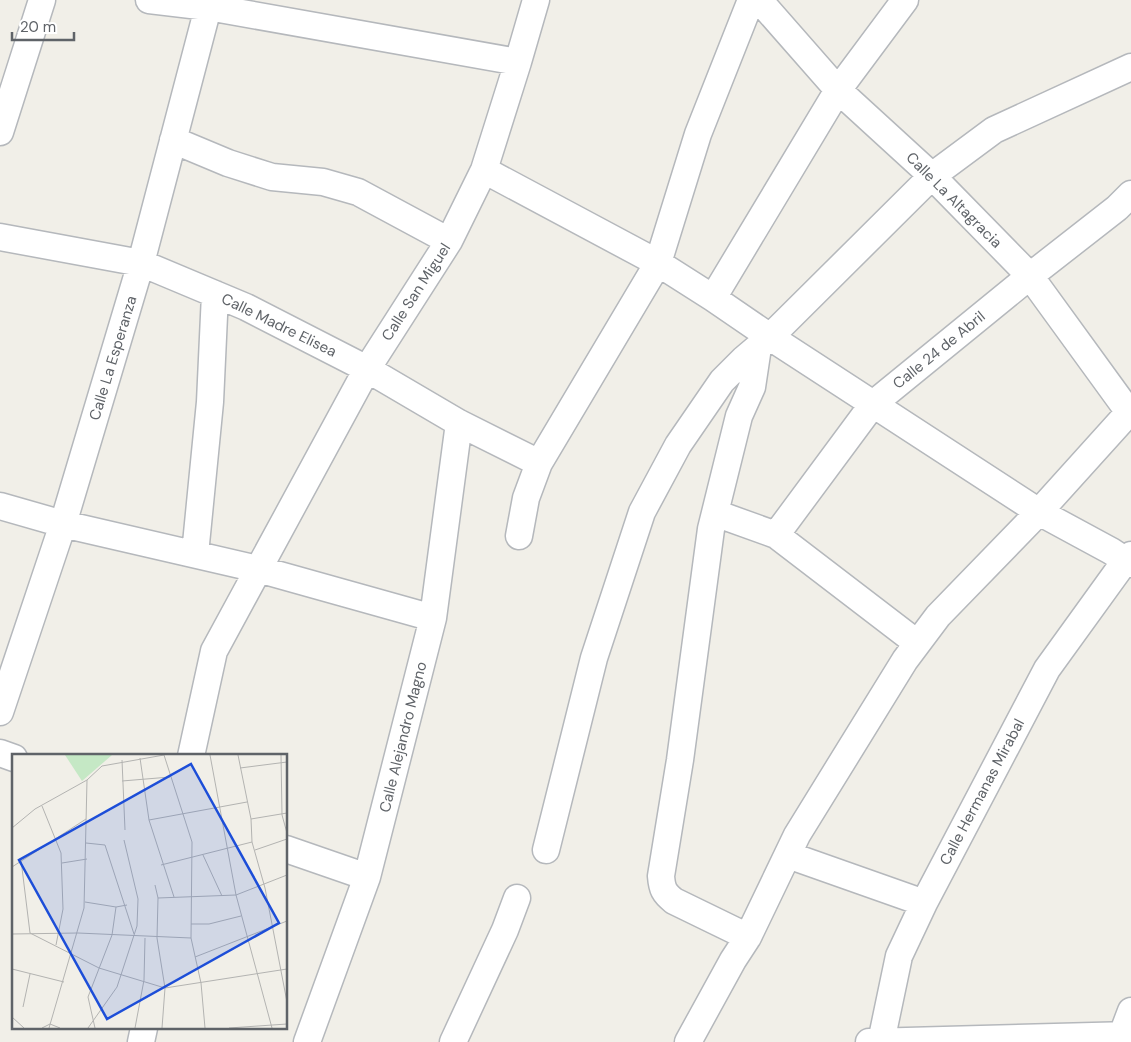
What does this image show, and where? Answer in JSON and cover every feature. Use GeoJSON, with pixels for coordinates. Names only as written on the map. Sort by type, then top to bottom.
{"type":"FeatureCollection","features":[{"type":"Feature","properties":{"kind":"street"},"geometry":{"type":"LineString","coordinates":[[0,132],[42,0]]}},
{"type":"Feature","properties":{"kind":"street"},"geometry":{"type":"LineString","coordinates":[[149,0],[209,3],[518,62]]}},
{"type":"Feature","properties":{"kind":"street","name":"Calle San Miguel"},"geometry":{"type":"LineString","coordinates":[[191,754],[214,651],[366,369],[449,241],[484,170],[536,0]]}},
{"type":"Feature","properties":{"kind":"street"},"geometry":{"type":"LineString","coordinates":[[519,536],[526,498],[539,463],[658,263],[698,134],[751,0]]}},
{"type":"Feature","properties":{"kind":"street","name":"Calle La Altagracia"},"geometry":{"type":"LineString","coordinates":[[759,0],[838,90],[932,176],[1030,276],[1130,412]]}},
{"type":"Feature","properties":{"kind":"street"},"geometry":{"type":"LineString","coordinates":[[713,298],[838,90],[906,0]]}},
{"type":"Feature","properties":{"kind":"street","name":"Calle La Esperanza"},"geometry":{"type":"LineString","coordinates":[[0,712],[63,524],[141,263],[209,3]]}},
{"type":"Feature","properties":{"kind":"street"},"geometry":{"type":"LineString","coordinates":[[546,850],[594,658],[642,512],[678,445],[722,381],[932,176],[994,130],[1131,67]]}},
{"type":"Feature","properties":{"kind":"street"},"geometry":{"type":"LineString","coordinates":[[173,140],[272,177],[323,182],[358,192],[449,241]]}},
{"type":"Feature","properties":{"kind":"street"},"geometry":{"type":"LineString","coordinates":[[484,170],[658,263],[713,298],[764,342],[873,404],[1039,512],[1129,560]]}},
{"type":"Feature","properties":{"kind":"street","name":"Calle 24 de Abril"},"geometry":{"type":"LineString","coordinates":[[776,535],[873,404],[1117,208],[1131,194]]}},
{"type":"Feature","properties":{"kind":"street","name":"Calle Madre Elisea"},"geometry":{"type":"LineString","coordinates":[[0,237],[141,263],[215,294],[246,307],[366,369],[459,423],[539,463]]}},
{"type":"Feature","properties":{"kind":"street"},"geometry":{"type":"LineString","coordinates":[[195,554],[210,402],[215,294]]}},
{"type":"Feature","properties":{"kind":"street"},"geometry":{"type":"LineString","coordinates":[[748,937],[674,901],[665,894],[661,876],[680,760],[711,530],[739,416],[752,387],[764,342]]}},
{"type":"Feature","properties":{"kind":"street"},"geometry":{"type":"LineString","coordinates":[[688,1042],[733,960],[748,937],[797,836],[904,660],[938,616],[1039,512],[1130,412]]}},
{"type":"Feature","properties":{"kind":"street","name":"Calle Alejandro Magno"},"geometry":{"type":"LineString","coordinates":[[307,1042],[367,878],[433,618],[459,423]]}},
{"type":"Feature","properties":{"kind":"street"},"geometry":{"type":"LineString","coordinates":[[0,506],[63,524],[258,569],[433,618]]}},
{"type":"Feature","properties":{"kind":"street"},"geometry":{"type":"LineString","coordinates":[[715,514],[776,535],[917,644]]}},
{"type":"Feature","properties":{"kind":"street","name":"Calle Hermanas Mirabal"},"geometry":{"type":"LineString","coordinates":[[877,1042],[899,956],[924,903],[1047,669],[1129,560]]}},
{"type":"Feature","properties":{"kind":"street"},"geometry":{"type":"LineString","coordinates":[[0,753],[12,757]]}},
{"type":"Feature","properties":{"kind":"street"},"geometry":{"type":"LineString","coordinates":[[288,850],[367,878]]}},
{"type":"Feature","properties":{"kind":"street"},"geometry":{"type":"LineString","coordinates":[[788,855],[924,903]]}},
{"type":"Feature","properties":{"kind":"street"},"geometry":{"type":"LineString","coordinates":[[453,1042],[505,930],[517,898]]}},
{"type":"Feature","properties":{"kind":"street"},"geometry":{"type":"LineString","coordinates":[[877,1042],[1128,1027]]}}]}
